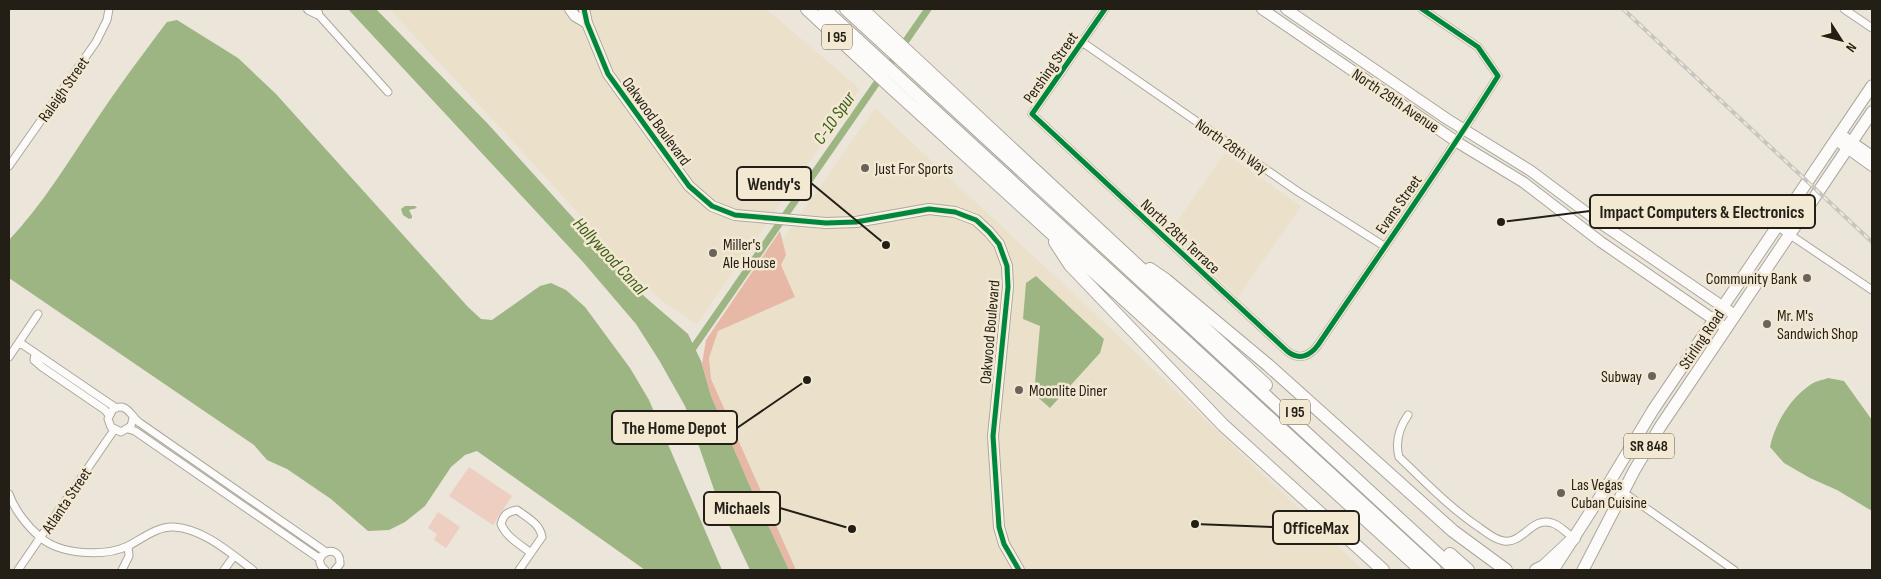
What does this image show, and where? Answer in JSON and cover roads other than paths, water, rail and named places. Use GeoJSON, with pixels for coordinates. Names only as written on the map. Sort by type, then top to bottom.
{"type":"FeatureCollection","features":[{"type":"Feature","properties":{"kind":"highway","name":"I 95"},"geometry":{"type":"LineString","coordinates":[[807,9],[871,60],[1047,229],[1420,570]]}},
{"type":"Feature","properties":{"kind":"highway"},"geometry":{"type":"LineString","coordinates":[[824,9],[871,60]]}},
{"type":"Feature","properties":{"kind":"highway"},"geometry":{"type":"LineString","coordinates":[[846,9],[886,39]]}},
{"type":"Feature","properties":{"kind":"highway","name":"I 95"},"geometry":{"type":"LineString","coordinates":[[862,9],[886,39],[1123,252],[1468,570]]}},
{"type":"Feature","properties":{"kind":"highway"},"geometry":{"type":"LineString","coordinates":[[911,62],[1455,570]]}},
{"type":"Feature","properties":{"kind":"highway"},"geometry":{"type":"LineString","coordinates":[[896,84],[1435,570]]}},
{"type":"Feature","properties":{"kind":"highway"},"geometry":{"type":"LineString","coordinates":[[1047,229],[1070,265],[1223,425],[1383,570]]}},
{"type":"Feature","properties":{"kind":"highway"},"geometry":{"type":"LineString","coordinates":[[1123,252],[1174,286],[1268,365],[1452,531],[1502,567],[1511,570]]}},
{"type":"Feature","properties":{"kind":"highway"},"geometry":{"type":"LineString","coordinates":[[1536,570],[1544,566],[1574,538]]}},
{"type":"Feature","properties":{"kind":"main road","name":"Stirling Road"},"geometry":{"type":"LineString","coordinates":[[1553,570],[1653,410],[1872,86]]}},
{"type":"Feature","properties":{"kind":"main road","name":"Stirling Road"},"geometry":{"type":"LineString","coordinates":[[1583,570],[1623,492],[1656,435],[1872,112]]}},
{"type":"Feature","properties":{"kind":"street","name":"Raleigh Street"},"geometry":{"type":"LineString","coordinates":[[9,166],[96,42],[107,20],[110,9]]}},
{"type":"Feature","properties":{"kind":"street","name":"Oakwood Boulevard"},"geometry":{"type":"LineString","coordinates":[[570,9],[574,16],[587,23]]}},
{"type":"Feature","properties":{"kind":"street","name":"Oakwood Boulevard"},"geometry":{"type":"LineString","coordinates":[[584,9],[587,23],[608,74],[689,186],[703,200],[720,210],[735,215],[826,223],[856,222],[929,209],[955,212],[976,220],[999,244],[1007,266],[1008,287],[993,436],[999,527],[1004,544],[1019,570]]}},
{"type":"Feature","properties":{"kind":"street","name":"Pershing Street"},"geometry":{"type":"LineString","coordinates":[[1032,114],[1105,9]]}},
{"type":"Feature","properties":{"kind":"street","name":"North 29th Avenue"},"geometry":{"type":"LineString","coordinates":[[1262,9],[1457,142],[1523,182],[1601,242],[1726,328]]}},
{"type":"Feature","properties":{"kind":"street","name":"North 29th Avenue"},"geometry":{"type":"LineString","coordinates":[[1286,9],[1447,119],[1532,171],[1599,222],[1735,315]]}},
{"type":"Feature","properties":{"kind":"street","name":"Evans Street"},"geometry":{"type":"LineString","coordinates":[[1318,345],[1457,142],[1498,76],[1478,47],[1422,9]]}},
{"type":"Feature","properties":{"kind":"street"},"geometry":{"type":"LineString","coordinates":[[1844,9],[1872,28]]}},
{"type":"Feature","properties":{"kind":"street"},"geometry":{"type":"LineString","coordinates":[[316,10],[388,92]]}},
{"type":"Feature","properties":{"kind":"street","name":"North 28th Way"},"geometry":{"type":"LineString","coordinates":[[1082,42],[1297,191],[1384,246]]}},
{"type":"Feature","properties":{"kind":"street","name":"North 28th Terrace"},"geometry":{"type":"LineString","coordinates":[[1032,114],[1291,355],[1300,357],[1309,355],[1318,345]]}},
{"type":"Feature","properties":{"kind":"street"},"geometry":{"type":"LineString","coordinates":[[1838,137],[1872,166]]}},
{"type":"Feature","properties":{"kind":"street"},"geometry":{"type":"LineString","coordinates":[[1850,146],[1872,156]]}},
{"type":"Feature","properties":{"kind":"street"},"geometry":{"type":"LineString","coordinates":[[1778,226],[1872,290]]}},
{"type":"Feature","properties":{"kind":"street"},"geometry":{"type":"LineString","coordinates":[[9,357],[38,314]]}},
{"type":"Feature","properties":{"kind":"street"},"geometry":{"type":"LineString","coordinates":[[19,342],[116,408]]}},
{"type":"Feature","properties":{"kind":"street"},"geometry":{"type":"LineString","coordinates":[[36,354],[34,360],[42,368],[105,410],[109,415],[109,423],[114,430],[121,432],[128,429],[133,418]]}},
{"type":"Feature","properties":{"kind":"street"},"geometry":{"type":"LineString","coordinates":[[109,415],[116,408],[125,407],[133,418],[326,552],[332,552],[339,558],[340,564],[335,570]]}},
{"type":"Feature","properties":{"kind":"street"},"geometry":{"type":"LineString","coordinates":[[1408,415],[1400,428],[1397,438],[1399,457],[1462,516],[1494,538],[1503,541],[1518,538],[1533,526],[1544,522],[1553,523],[1574,538]]}},
{"type":"Feature","properties":{"kind":"street"},"geometry":{"type":"LineString","coordinates":[[128,429],[135,431],[320,559]]}},
{"type":"Feature","properties":{"kind":"street","name":"Atlanta Street"},"geometry":{"type":"LineString","coordinates":[[18,570],[114,430]]}},
{"type":"Feature","properties":{"kind":"street"},"geometry":{"type":"LineString","coordinates":[[1623,492],[1734,570]]}},
{"type":"Feature","properties":{"kind":"street"},"geometry":{"type":"LineString","coordinates":[[9,494],[12,503],[40,538],[59,547],[80,552],[97,553],[117,550],[157,530],[171,526],[198,532],[254,570]]}},
{"type":"Feature","properties":{"kind":"street"},"geometry":{"type":"LineString","coordinates":[[519,570],[531,553],[542,537],[541,530],[533,521],[517,510],[510,512],[504,516],[501,524],[504,531],[531,553]]}},
{"type":"Feature","properties":{"kind":"street"},"geometry":{"type":"LineString","coordinates":[[122,570],[129,556],[128,546]]}},
{"type":"Feature","properties":{"kind":"street"},"geometry":{"type":"LineString","coordinates":[[324,570],[321,567],[320,559],[326,552]]}},
{"type":"Feature","properties":{"kind":"street"},"geometry":{"type":"LineString","coordinates":[[224,570],[234,556]]}},
{"type":"Feature","properties":{"kind":"waterway","name":"C-10 Spur"},"geometry":{"type":"LineString","coordinates":[[689,354],[928,9]]}},
{"type":"Feature","properties":{"kind":"railway"},"geometry":{"type":"LineString","coordinates":[[1623,9],[1872,242]]}},
{"type":"Feature","properties":{"kind":"place","name":"Just For Sports"},"geometry":{"type":"Point","coordinates":[865,168]}},
{"type":"Feature","properties":{"kind":"place","name":"Impact Computers & Electronics"},"geometry":{"type":"Point","coordinates":[1501,222]}},
{"type":"Feature","properties":{"kind":"place","name":"Wendy's"},"geometry":{"type":"Point","coordinates":[886,245]}},
{"type":"Feature","properties":{"kind":"place","name":"Miller's Ale House"},"geometry":{"type":"Point","coordinates":[713,253]}},
{"type":"Feature","properties":{"kind":"place","name":"Community Bank"},"geometry":{"type":"Point","coordinates":[1807,278]}},
{"type":"Feature","properties":{"kind":"place","name":"Mr. M's Sandwich Shop"},"geometry":{"type":"Point","coordinates":[1767,324]}},
{"type":"Feature","properties":{"kind":"place","name":"Subway"},"geometry":{"type":"Point","coordinates":[1652,376]}},
{"type":"Feature","properties":{"kind":"place","name":"The Home Depot"},"geometry":{"type":"Point","coordinates":[807,380]}},
{"type":"Feature","properties":{"kind":"place","name":"Moonlite Diner"},"geometry":{"type":"Point","coordinates":[1019,390]}},
{"type":"Feature","properties":{"kind":"place","name":"Las Vegas Cuban Cuisine"},"geometry":{"type":"Point","coordinates":[1561,493]}},
{"type":"Feature","properties":{"kind":"place","name":"OfficeMax"},"geometry":{"type":"Point","coordinates":[1195,524]}},
{"type":"Feature","properties":{"kind":"place","name":"Michaels"},"geometry":{"type":"Point","coordinates":[852,529]}},
{"type":"Feature","properties":{"kind":"water label","name":"Hollywood Canal"},"geometry":{"type":"Point","coordinates":[610,256]}}]}
